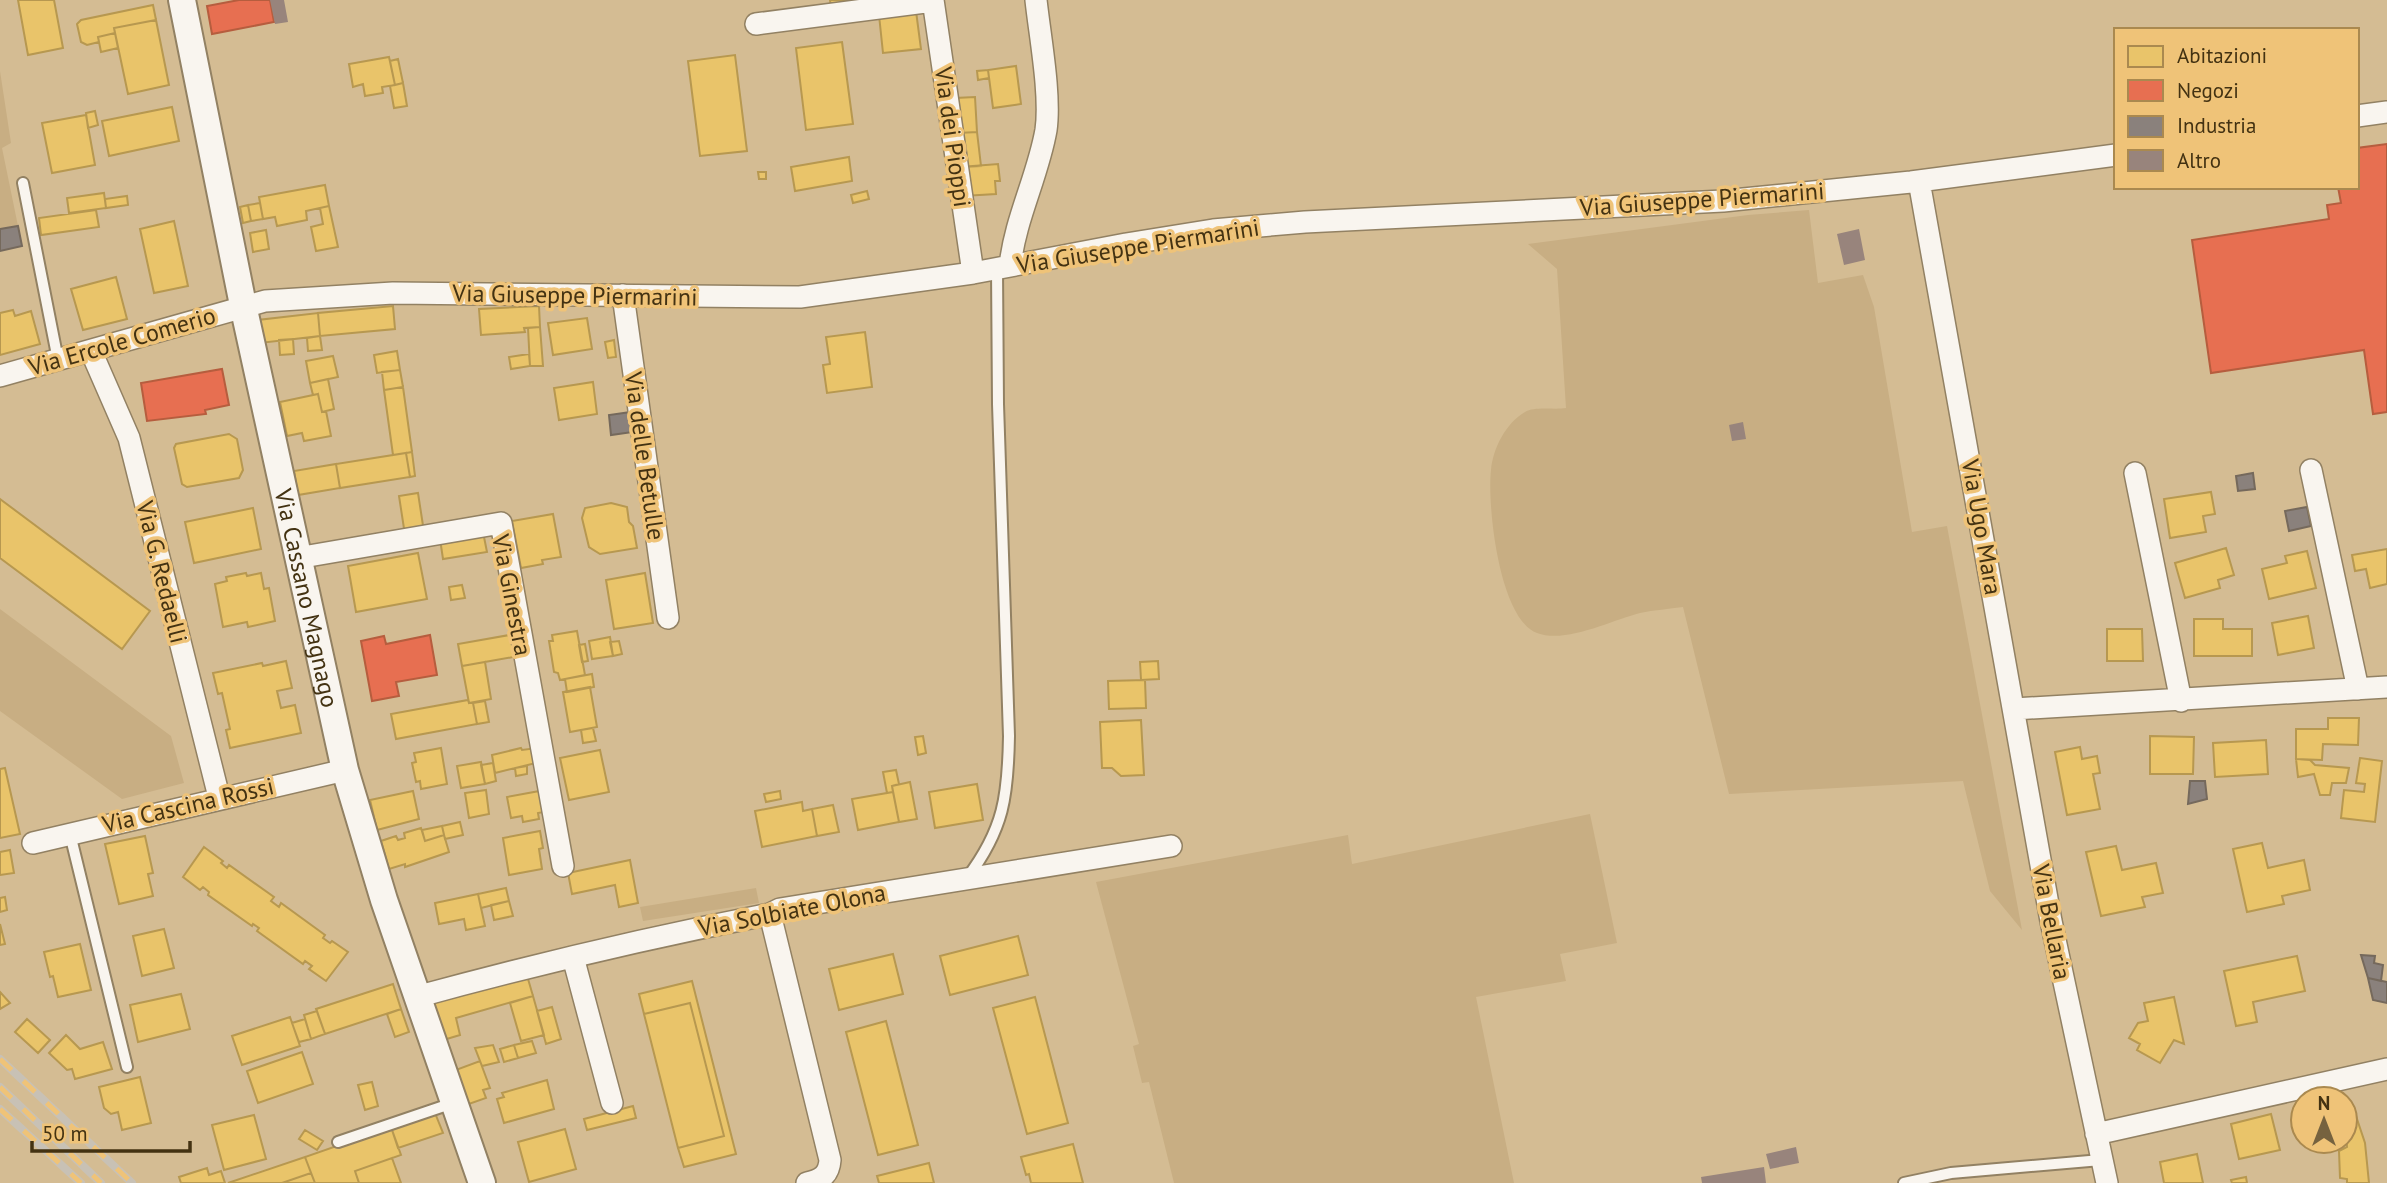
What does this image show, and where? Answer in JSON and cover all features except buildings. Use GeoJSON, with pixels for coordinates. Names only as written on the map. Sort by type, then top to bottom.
{"type":"FeatureCollection","features":[{"type":"Feature","properties":{"kind":"street","name":"Via Cassano Magnago"},"geometry":{"type":"LineString","coordinates":[[183,0],[243,305],[345,770],[379,887],[482,1183]]}},
{"type":"Feature","properties":{"kind":"street"},"geometry":{"type":"LineString","coordinates":[[1004,267],[1013,246],[1047,119],[1036,0]]}},
{"type":"Feature","properties":{"kind":"street","name":"Via dei Pioppi"},"geometry":{"type":"LineString","coordinates":[[756,24],[933,1],[973,274]]}},
{"type":"Feature","properties":{"kind":"street"},"geometry":{"type":"LineString","coordinates":[[2359,117],[2387,111]]}},
{"type":"Feature","properties":{"kind":"street","name":"Via Giuseppe Piermarini"},"geometry":{"type":"LineString","coordinates":[[243,305],[281,299],[393,293],[800,297],[973,274],[1179,234],[1260,226],[1723,201],[1919,181],[2114,155]]}},
{"type":"Feature","properties":{"kind":"street","name":"Via Ugo Mara"},"geometry":{"type":"LineString","coordinates":[[1919,181],[2014,709]]}},
{"type":"Feature","properties":{"kind":"street","name":"Via delle Betulle"},"geometry":{"type":"LineString","coordinates":[[623,295],[668,618]]}},
{"type":"Feature","properties":{"kind":"street","name":"Via Ercole Comerio"},"geometry":{"type":"LineString","coordinates":[[0,376],[243,305]]}},
{"type":"Feature","properties":{"kind":"street","name":"Via G. Redaelli"},"geometry":{"type":"LineString","coordinates":[[91,351],[128,438],[219,797]]}},
{"type":"Feature","properties":{"kind":"street"},"geometry":{"type":"LineString","coordinates":[[2311,470],[2358,689]]}},
{"type":"Feature","properties":{"kind":"street"},"geometry":{"type":"LineString","coordinates":[[2135,473],[2181,701]]}},
{"type":"Feature","properties":{"kind":"street","name":"Via Ginestra"},"geometry":{"type":"LineString","coordinates":[[297,558],[500,523],[563,866]]}},
{"type":"Feature","properties":{"kind":"street"},"geometry":{"type":"LineString","coordinates":[[2014,709],[2387,687]]}},
{"type":"Feature","properties":{"kind":"street","name":"Via Bellaria"},"geometry":{"type":"LineString","coordinates":[[2014,709],[2049,907],[2107,1183]]}},
{"type":"Feature","properties":{"kind":"street","name":"Via Cascina Rossi"},"geometry":{"type":"LineString","coordinates":[[33,843],[219,797],[345,770]]}},
{"type":"Feature","properties":{"kind":"street","name":"Via Solbiate Olona"},"geometry":{"type":"LineString","coordinates":[[416,997],[526,967],[686,930],[770,914],[780,909],[1171,846]]}},
{"type":"Feature","properties":{"kind":"street"},"geometry":{"type":"LineString","coordinates":[[770,914],[830,1160],[826,1174],[807,1183]]}},
{"type":"Feature","properties":{"kind":"street"},"geometry":{"type":"LineString","coordinates":[[573,957],[612,1103]]}},
{"type":"Feature","properties":{"kind":"street"},"geometry":{"type":"LineString","coordinates":[[2096,1134],[2387,1069]]}},
{"type":"Feature","properties":{"kind":"lane"},"geometry":{"type":"LineString","coordinates":[[23,183],[58,360]]}},
{"type":"Feature","properties":{"kind":"lane"},"geometry":{"type":"LineString","coordinates":[[966,879],[993,839],[1001,817],[1008,775],[999,430],[1004,267]]}},
{"type":"Feature","properties":{"kind":"lane"},"geometry":{"type":"LineString","coordinates":[[70,834],[127,1067]]}},
{"type":"Feature","properties":{"kind":"lane"},"geometry":{"type":"LineString","coordinates":[[338,1142],[453,1103]]}},
{"type":"Feature","properties":{"kind":"lane"},"geometry":{"type":"LineString","coordinates":[[1904,1183],[1951,1173],[2101,1160]]}},
{"type":"Feature","properties":{"kind":"shaded area"},"geometry":{"type":"Polygon","coordinates":[[[0,71],[11,143],[2,148],[18,226],[0,229],[0,71]]]}},
{"type":"Feature","properties":{"kind":"shaded area"},"geometry":{"type":"Polygon","coordinates":[[[1809,210],[1818,283],[1863,275],[1874,307],[1912,532],[1947,526],[2022,930],[1990,891],[1963,781],[1729,794],[1683,607],[1640,613],[1589,630],[1549,636],[1537,633],[1524,623],[1513,607],[1505,585],[1498,559],[1491,508],[1490,486],[1494,453],[1506,429],[1525,412],[1534,409],[1566,408],[1557,269],[1528,244],[1748,215],[1809,210]]]}},
{"type":"Feature","properties":{"kind":"shaded area"},"geometry":{"type":"Polygon","coordinates":[[[0,609],[171,736],[184,783],[122,799],[0,711],[0,609]]]}},
{"type":"Feature","properties":{"kind":"shaded area"},"geometry":{"type":"Polygon","coordinates":[[[1590,814],[1617,943],[1560,954],[1566,981],[1476,997],[1514,1183],[1174,1183],[1149,1082],[1142,1083],[1133,1046],[1139,1044],[1096,882],[1348,835],[1352,864],[1590,814]]]}},
{"type":"Feature","properties":{"kind":"shaded area"},"geometry":{"type":"Polygon","coordinates":[[[756,888],[759,903],[643,921],[640,907],[756,888]]]}},
{"type":"Feature","properties":{"kind":"railway"},"geometry":{"type":"LineString","coordinates":[[0,1059],[132,1183]]}},
{"type":"Feature","properties":{"kind":"railway"},"geometry":{"type":"LineString","coordinates":[[0,1087],[101,1183]]}},
{"type":"Feature","properties":{"kind":"railway"},"geometry":{"type":"LineString","coordinates":[[0,1109],[81,1183]]}}]}
